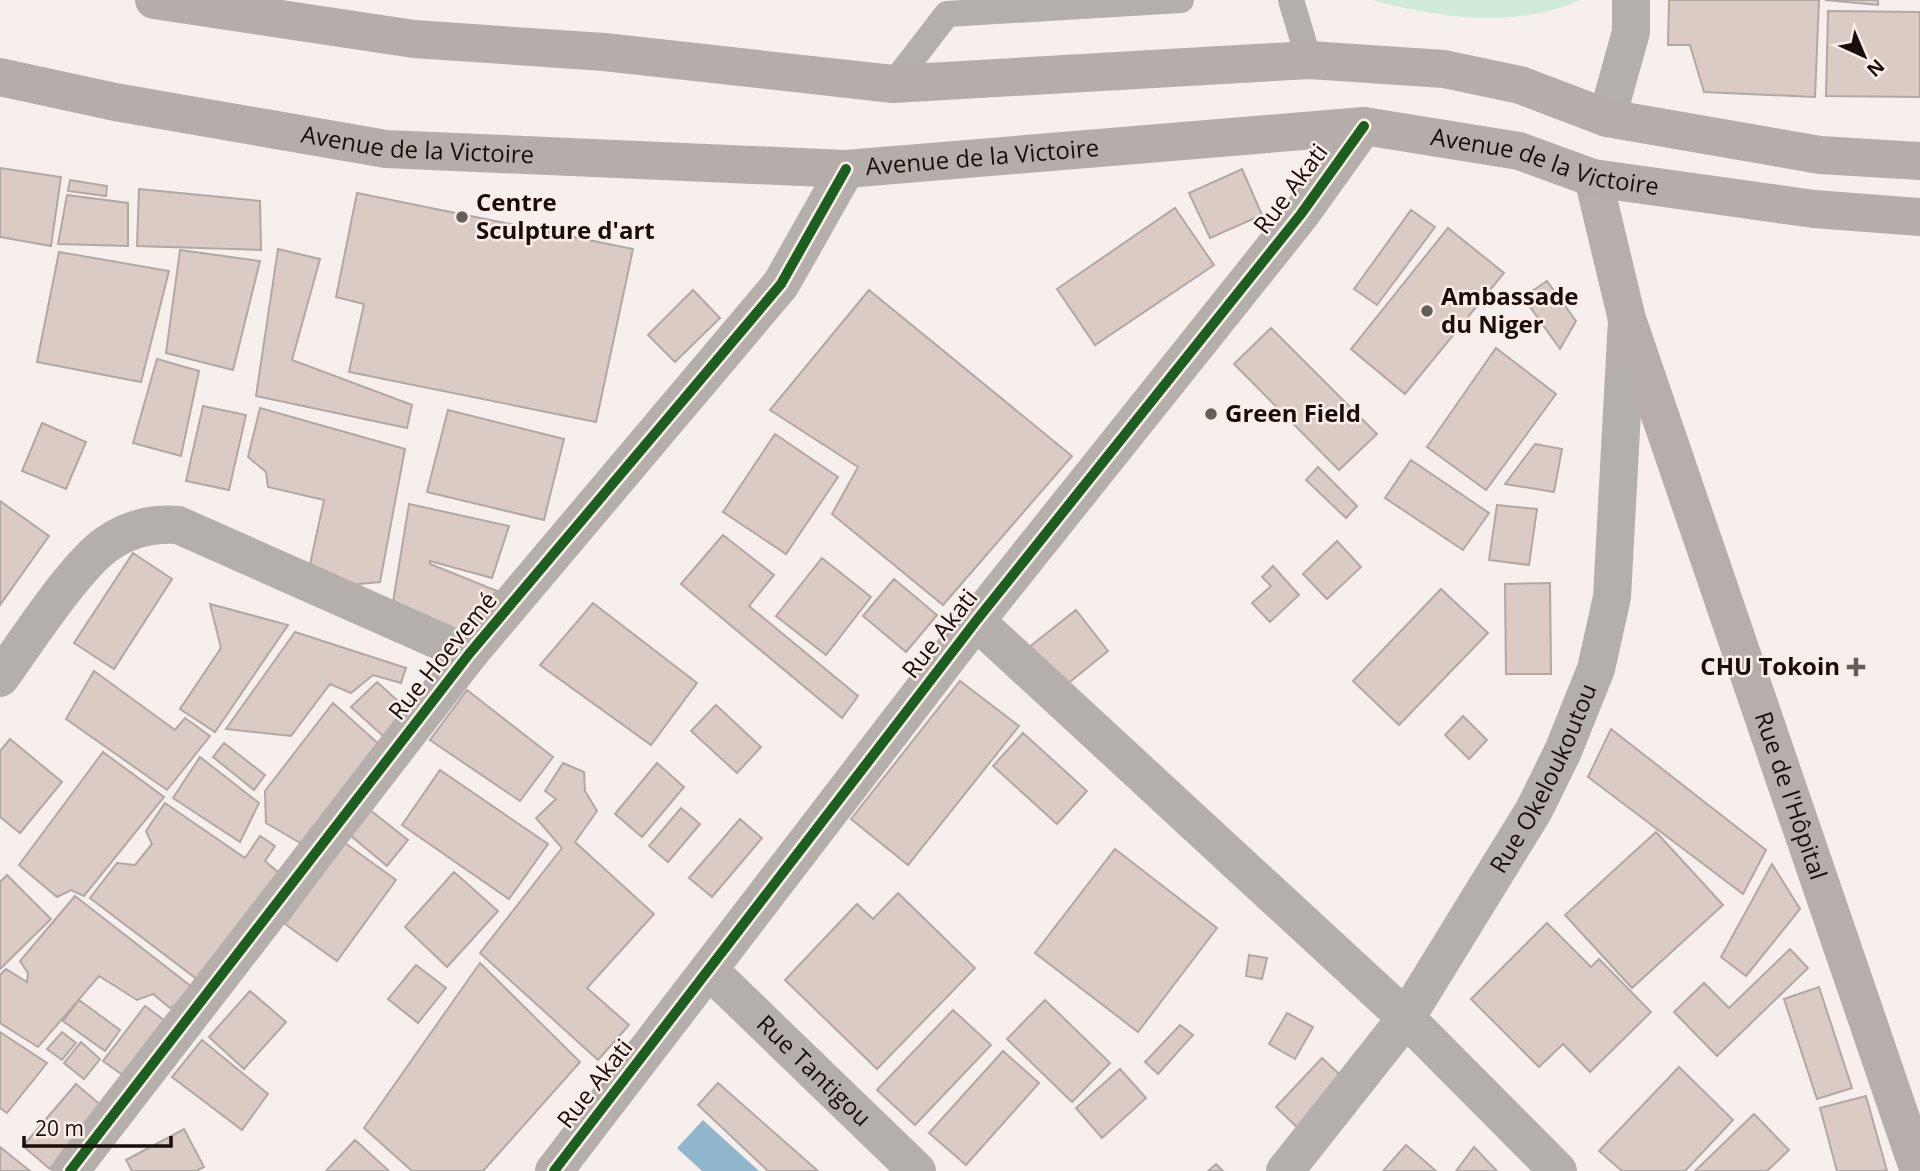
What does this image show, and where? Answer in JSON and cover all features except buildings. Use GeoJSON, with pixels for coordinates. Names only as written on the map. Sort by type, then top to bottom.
{"type":"FeatureCollection","features":[{"type":"Feature","properties":{"kind":"highway"},"geometry":{"type":"LineString","coordinates":[[154,0],[414,39],[604,52],[893,84],[1309,60],[1444,69],[1520,85],[1607,118],[1820,155],[1920,161]]}},
{"type":"Feature","properties":{"kind":"highway","name":"Avenue de la Victoire"},"geometry":{"type":"LineString","coordinates":[[0,77],[115,102],[386,149],[846,169],[1364,126],[1519,151],[1593,178],[1814,209],[1920,217]]}},
{"type":"Feature","properties":{"kind":"highway"},"geometry":{"type":"LineString","coordinates":[[1593,178],[1607,118]]}},
{"type":"Feature","properties":{"kind":"street"},"geometry":{"type":"LineString","coordinates":[[1607,118],[1631,32],[1631,0]]}},
{"type":"Feature","properties":{"kind":"street","name":"Rue Akati"},"geometry":{"type":"LineString","coordinates":[[554,1171],[976,621],[1301,214],[1364,126]]}},
{"type":"Feature","properties":{"kind":"street","name":"Rue Hoevemé"},"geometry":{"type":"LineString","coordinates":[[71,1171],[469,654],[781,284],[846,169]]}},
{"type":"Feature","properties":{"kind":"street","name":"Rue de l'Hôpital"},"geometry":{"type":"LineString","coordinates":[[1593,178],[1627,319],[1919,1171]]}},
{"type":"Feature","properties":{"kind":"street","name":"Rue Okeloukoutou"},"geometry":{"type":"LineString","coordinates":[[1285,1171],[1406,1018],[1534,810],[1563,751],[1596,668],[1612,597],[1627,319]]}},
{"type":"Feature","properties":{"kind":"street"},"geometry":{"type":"LineString","coordinates":[[0,678],[80,571],[105,545],[155,524],[178,525],[469,654]]}},
{"type":"Feature","properties":{"kind":"street"},"geometry":{"type":"LineString","coordinates":[[976,621],[1406,1018],[1558,1171]]}},
{"type":"Feature","properties":{"kind":"street","name":"Rue Tantigou"},"geometry":{"type":"LineString","coordinates":[[710,971],[917,1171]]}},
{"type":"Feature","properties":{"kind":"lane"},"geometry":{"type":"LineString","coordinates":[[893,84],[949,7],[1181,0]]}},
{"type":"Feature","properties":{"kind":"lane"},"geometry":{"type":"LineString","coordinates":[[1291,0],[1309,60]]}},
{"type":"Feature","properties":{"kind":"green space"},"geometry":{"type":"Polygon","coordinates":[[[1372,0],[1580,0],[1530,15],[1477,18],[1423,12],[1372,0]]]}},
{"type":"Feature","properties":{"kind":"water"},"geometry":{"type":"Polygon","coordinates":[[[703,1120],[759,1171],[702,1171],[677,1148],[703,1120]]]}},
{"type":"Feature","properties":{"kind":"cycle path"},"geometry":{"type":"LineString","coordinates":[[554,1171],[976,621],[1301,214],[1364,126]]}},
{"type":"Feature","properties":{"kind":"cycle path"},"geometry":{"type":"LineString","coordinates":[[70,1171],[469,654],[781,284],[846,169]]}},
{"type":"Feature","properties":{"kind":"place","name":"Centre Sculpture d'art"},"geometry":{"type":"Point","coordinates":[462,217]}},
{"type":"Feature","properties":{"kind":"place","name":"Ambassade du Niger"},"geometry":{"type":"Point","coordinates":[1427,311]}},
{"type":"Feature","properties":{"kind":"place","name":"Green Field"},"geometry":{"type":"Point","coordinates":[1211,414]}},
{"type":"Feature","properties":{"kind":"place","name":"CHU Tokoin"},"geometry":{"type":"Point","coordinates":[1856,667]}}]}
